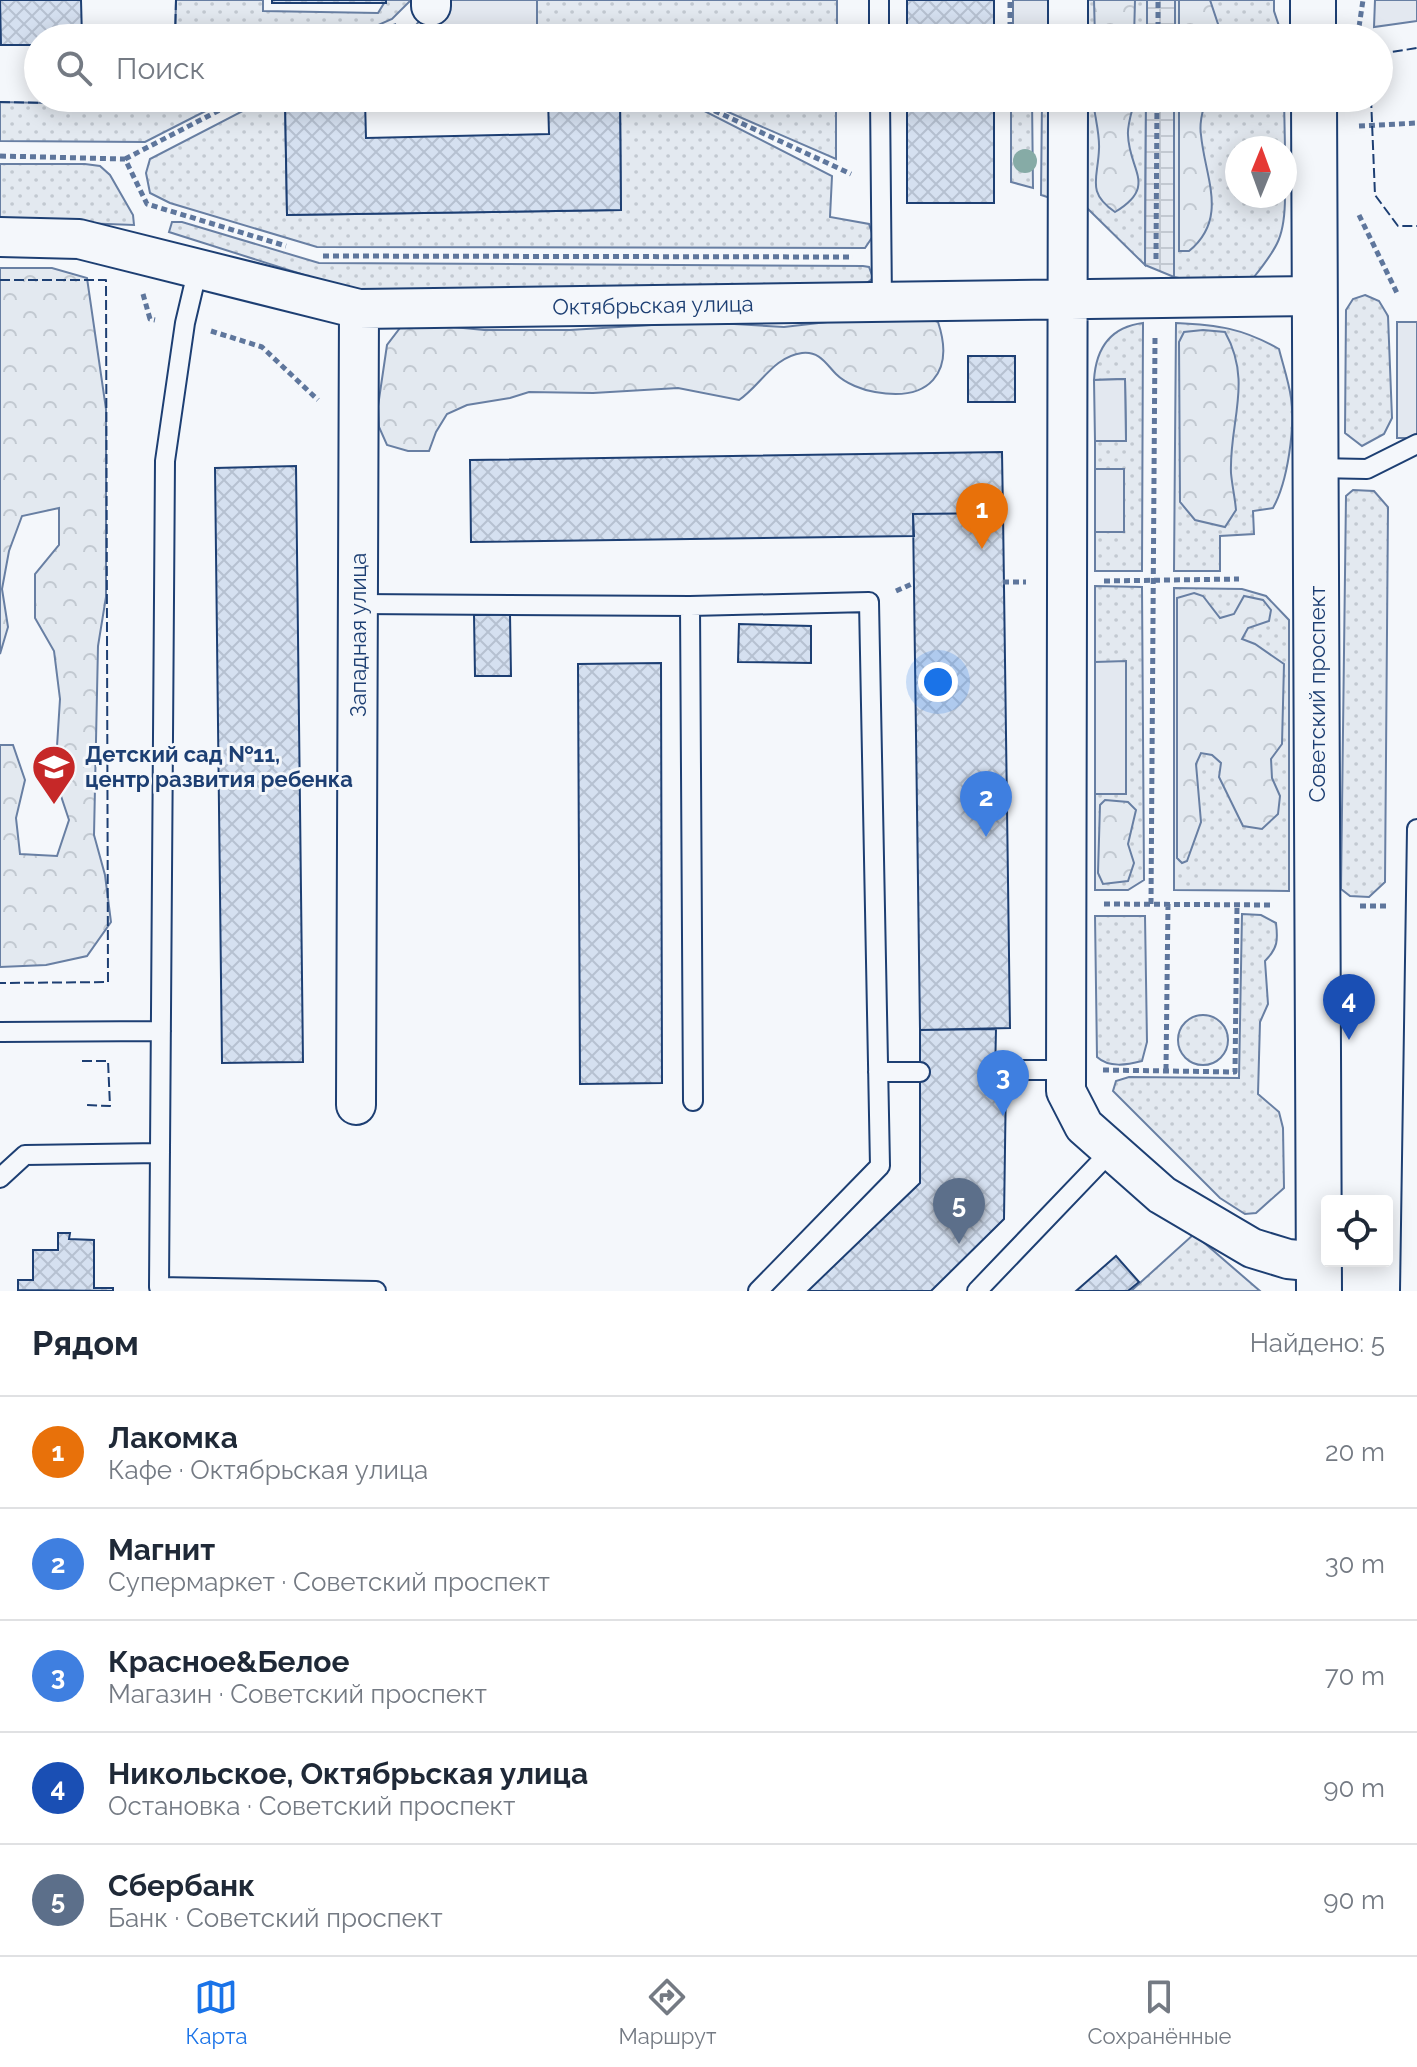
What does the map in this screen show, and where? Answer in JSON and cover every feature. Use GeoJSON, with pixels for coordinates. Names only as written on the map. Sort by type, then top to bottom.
{"type":"FeatureCollection","features":[{"type":"Feature","properties":{"kind":"main road"},"geometry":{"type":"LineString","coordinates":[[1313,0],[1313,24]]}},
{"type":"Feature","properties":{"kind":"main road","name":"Советский проспект"},"geometry":{"type":"LineString","coordinates":[[1314,112],[1319,1276]]}},
{"type":"Feature","properties":{"kind":"street"},"geometry":{"type":"LineString","coordinates":[[1068,0],[1068,24]]}},
{"type":"Feature","properties":{"kind":"street"},"geometry":{"type":"LineString","coordinates":[[1068,112],[1066,1091],[1084,1126],[1162,1195],[1252,1248],[1288,1259],[1319,1276]]}},
{"type":"Feature","properties":{"kind":"street","name":"Октябрьская улица"},"geometry":{"type":"LineString","coordinates":[[0,237],[79,239],[359,309],[1315,296]]}},
{"type":"Feature","properties":{"kind":"street","name":"Западная улица"},"geometry":{"type":"LineString","coordinates":[[356,1105],[356,437],[359,309]]}},
{"type":"Feature","properties":{"kind":"lane"},"geometry":{"type":"LineString","coordinates":[[879,0],[879,24]]}},
{"type":"Feature","properties":{"kind":"lane"},"geometry":{"type":"LineString","coordinates":[[880,112],[882,303]]}},
{"type":"Feature","properties":{"kind":"lane"},"geometry":{"type":"LineString","coordinates":[[198,268],[185,323],[165,461],[159,1287],[376,1291]]}},
{"type":"Feature","properties":{"kind":"lane"},"geometry":{"type":"LineString","coordinates":[[1316,468],[1367,469],[1417,444]]}},
{"type":"Feature","properties":{"kind":"lane"},"geometry":{"type":"LineString","coordinates":[[358,604],[690,606],[869,602],[880,1166],[758,1291]]}},
{"type":"Feature","properties":{"kind":"lane"},"geometry":{"type":"LineString","coordinates":[[690,606],[693,1101]]}},
{"type":"Feature","properties":{"kind":"lane"},"geometry":{"type":"LineString","coordinates":[[1410,1291],[1417,829]]}},
{"type":"Feature","properties":{"kind":"lane"},"geometry":{"type":"LineString","coordinates":[[0,1032],[161,1031]]}},
{"type":"Feature","properties":{"kind":"lane"},"geometry":{"type":"LineString","coordinates":[[995,1070],[1066,1070]]}},
{"type":"Feature","properties":{"kind":"lane"},"geometry":{"type":"LineString","coordinates":[[878,1072],[920,1072]]}},
{"type":"Feature","properties":{"kind":"lane"},"geometry":{"type":"LineString","coordinates":[[977,1291],[1111,1151]]}},
{"type":"Feature","properties":{"kind":"lane"},"geometry":{"type":"LineString","coordinates":[[0,1178],[25,1155],[160,1153]]}},
{"type":"Feature","properties":{"kind":"path"},"geometry":{"type":"LineString","coordinates":[[1010,0],[1010,24]]}},
{"type":"Feature","properties":{"kind":"path"},"geometry":{"type":"LineString","coordinates":[[1158,0],[1158,24]]}},
{"type":"Feature","properties":{"kind":"path"},"geometry":{"type":"LineString","coordinates":[[1360,24],[1363,0]]}},
{"type":"Feature","properties":{"kind":"path"},"geometry":{"type":"LineString","coordinates":[[0,156],[125,159],[216,112]]}},
{"type":"Feature","properties":{"kind":"path"},"geometry":{"type":"LineString","coordinates":[[717,112],[881,188]]}},
{"type":"Feature","properties":{"kind":"path"},"geometry":{"type":"LineString","coordinates":[[1151,904],[1157,112]]}},
{"type":"Feature","properties":{"kind":"path"},"geometry":{"type":"LineString","coordinates":[[1359,112],[1359,141]]}},
{"type":"Feature","properties":{"kind":"path"},"geometry":{"type":"LineString","coordinates":[[1359,126],[1417,123]]}},
{"type":"Feature","properties":{"kind":"path"},"geometry":{"type":"LineString","coordinates":[[125,159],[147,204],[148,256],[139,278],[150,319],[185,323],[262,347],[356,437]]}},
{"type":"Feature","properties":{"kind":"path"},"geometry":{"type":"LineString","coordinates":[[147,204],[290,247]]}},
{"type":"Feature","properties":{"kind":"path"},"geometry":{"type":"LineString","coordinates":[[1358,213],[1397,293]]}},
{"type":"Feature","properties":{"kind":"path"},"geometry":{"type":"LineString","coordinates":[[318,256],[882,257]]}},
{"type":"Feature","properties":{"kind":"path"},"geometry":{"type":"LineString","coordinates":[[1069,581],[1239,579]]}},
{"type":"Feature","properties":{"kind":"path"},"geometry":{"type":"LineString","coordinates":[[1066,904],[1416,906]]}},
{"type":"Feature","properties":{"kind":"path"},"geometry":{"type":"LineString","coordinates":[[1166,1070],[1168,904]]}},
{"type":"Feature","properties":{"kind":"path"},"geometry":{"type":"LineString","coordinates":[[1066,1070],[1235,1072],[1237,905]]}},
{"type":"Feature","properties":{"kind":"green space"},"geometry":{"type":"Polygon","coordinates":[[[176,0],[263,0],[263,11],[378,13],[386,0],[411,0],[392,19],[381,24],[175,24],[176,0]]]}},
{"type":"Feature","properties":{"kind":"green space"},"geometry":{"type":"Polygon","coordinates":[[[537,0],[837,0],[837,24],[537,24],[537,0]]]}},
{"type":"Feature","properties":{"kind":"green space"},"geometry":{"type":"Polygon","coordinates":[[[1085,0],[1147,0],[1147,24],[1084,24],[1085,0]]]}},
{"type":"Feature","properties":{"kind":"green space"},"geometry":{"type":"Polygon","coordinates":[[[1094,0],[1135,0],[1134,24],[1095,24],[1094,0]]]}},
{"type":"Feature","properties":{"kind":"green space"},"geometry":{"type":"Polygon","coordinates":[[[1175,0],[1274,0],[1278,24],[1175,24],[1175,0]]]}},
{"type":"Feature","properties":{"kind":"green space"},"geometry":{"type":"Polygon","coordinates":[[[1179,0],[1210,0],[1218,24],[1179,24],[1179,0]]]}},
{"type":"Feature","properties":{"kind":"green space"},"geometry":{"type":"Polygon","coordinates":[[[0,102],[24,103],[24,112],[204,112],[145,142],[0,141],[0,102]]]}},
{"type":"Feature","properties":{"kind":"green space"},"geometry":{"type":"Polygon","coordinates":[[[241,112],[285,112],[287,215],[621,210],[620,112],[706,112],[832,176],[830,217],[869,224],[873,236],[865,248],[317,247],[170,203],[150,193],[146,173],[150,159],[241,112]]]}},
{"type":"Feature","properties":{"kind":"green space"},"geometry":{"type":"Polygon","coordinates":[[[728,112],[836,112],[836,159],[728,112]]]}},
{"type":"Feature","properties":{"kind":"green space"},"geometry":{"type":"Polygon","coordinates":[[[1011,112],[1032,112],[1033,188],[1011,182],[1011,112]]]}},
{"type":"Feature","properties":{"kind":"green space"},"geometry":{"type":"Polygon","coordinates":[[[1042,112],[1054,112],[1050,198],[1041,195],[1042,112]]]}},
{"type":"Feature","properties":{"kind":"green space"},"geometry":{"type":"Polygon","coordinates":[[[1083,112],[1146,112],[1145,265],[1085,206],[1083,112]]]}},
{"type":"Feature","properties":{"kind":"green space"},"geometry":{"type":"Polygon","coordinates":[[[1095,112],[1131,112],[1129,148],[1138,186],[1128,203],[1115,212],[1097,191],[1099,143],[1095,112]]]}},
{"type":"Feature","properties":{"kind":"green space"},"geometry":{"type":"Polygon","coordinates":[[[1174,112],[1284,112],[1285,136],[1225,136],[1225,208],[1285,208],[1278,240],[1254,277],[1199,282],[1174,277],[1174,112]]]}},
{"type":"Feature","properties":{"kind":"green space"},"geometry":{"type":"Polygon","coordinates":[[[1179,112],[1203,112],[1201,130],[1212,197],[1211,211],[1201,238],[1189,251],[1179,251],[1179,112]]]}},
{"type":"Feature","properties":{"kind":"green space"},"geometry":{"type":"Polygon","coordinates":[[[0,164],[100,166],[110,175],[133,215],[134,225],[0,220],[0,164]]]}},
{"type":"Feature","properties":{"kind":"green space"},"geometry":{"type":"Polygon","coordinates":[[[172,222],[182,222],[319,263],[863,266],[869,267],[873,278],[862,287],[358,292],[169,232],[172,222]]]}},
{"type":"Feature","properties":{"kind":"green space","name":"Детский сад №11, центр развития ребенка"},"geometry":{"type":"Polygon","coordinates":[[[0,268],[52,268],[87,278],[106,409],[106,597],[98,646],[94,835],[105,875],[111,922],[87,956],[46,965],[0,967],[0,745],[13,745],[25,780],[16,818],[20,854],[57,856],[69,820],[55,778],[60,699],[54,651],[35,618],[35,574],[59,545],[59,508],[22,516],[9,551],[2,589],[8,627],[0,654],[0,268]]]}},
{"type":"Feature","properties":{"kind":"green space"},"geometry":{"type":"Polygon","coordinates":[[[1365,295],[1379,301],[1388,316],[1392,418],[1384,434],[1362,446],[1345,433],[1346,310],[1353,299],[1365,295]]]}},
{"type":"Feature","properties":{"kind":"green space"},"geometry":{"type":"Polygon","coordinates":[[[914,312],[938,322],[943,356],[933,380],[923,388],[910,392],[894,394],[860,388],[840,378],[818,356],[802,353],[783,360],[739,400],[678,388],[593,393],[529,392],[467,405],[447,414],[429,451],[408,451],[387,445],[379,427],[378,406],[387,345],[400,328],[422,324],[484,330],[570,330],[700,322],[784,327],[914,312]]]}},
{"type":"Feature","properties":{"kind":"green space"},"geometry":{"type":"Polygon","coordinates":[[[1143,323],[1142,571],[1095,571],[1095,532],[1124,532],[1123,469],[1095,469],[1095,441],[1126,440],[1125,379],[1094,380],[1095,369],[1102,349],[1114,334],[1143,323]]]}},
{"type":"Feature","properties":{"kind":"green space"},"geometry":{"type":"Polygon","coordinates":[[[1176,323],[1229,329],[1253,336],[1279,349],[1290,392],[1291,439],[1278,497],[1273,508],[1253,511],[1254,534],[1220,536],[1220,571],[1174,571],[1176,323]]]}},
{"type":"Feature","properties":{"kind":"green space"},"geometry":{"type":"Polygon","coordinates":[[[1184,332],[1225,332],[1233,350],[1239,385],[1231,454],[1236,510],[1225,527],[1195,520],[1180,502],[1179,342],[1184,332]]]}},
{"type":"Feature","properties":{"kind":"green space"},"geometry":{"type":"Polygon","coordinates":[[[1353,490],[1374,491],[1388,507],[1385,882],[1369,897],[1350,896],[1341,889],[1346,496],[1353,490]]]}},
{"type":"Feature","properties":{"kind":"green space"},"geometry":{"type":"Polygon","coordinates":[[[1095,586],[1142,587],[1144,880],[1128,890],[1095,890],[1095,794],[1125,794],[1126,662],[1095,662],[1095,586]]]}},
{"type":"Feature","properties":{"kind":"green space"},"geometry":{"type":"Polygon","coordinates":[[[1174,588],[1242,589],[1266,596],[1289,620],[1289,891],[1174,890],[1174,588]]]}},
{"type":"Feature","properties":{"kind":"green space"},"geometry":{"type":"Polygon","coordinates":[[[1194,593],[1203,596],[1220,618],[1234,614],[1244,596],[1263,600],[1271,610],[1269,621],[1248,628],[1242,639],[1284,664],[1282,744],[1271,759],[1272,778],[1280,796],[1278,814],[1262,829],[1243,826],[1219,777],[1221,763],[1212,755],[1201,753],[1196,764],[1201,822],[1187,861],[1182,863],[1177,858],[1177,598],[1194,593]]]}},
{"type":"Feature","properties":{"kind":"green space"},"geometry":{"type":"Polygon","coordinates":[[[1105,800],[1128,802],[1136,810],[1128,844],[1134,863],[1128,881],[1103,884],[1098,873],[1100,805],[1105,800]]]}},
{"type":"Feature","properties":{"kind":"green space"},"geometry":{"type":"Polygon","coordinates":[[[1242,914],[1261,915],[1276,923],[1276,944],[1265,961],[1268,1004],[1260,1022],[1258,1094],[1279,1112],[1283,1128],[1284,1188],[1256,1213],[1245,1214],[1220,1198],[1113,1091],[1116,1081],[1129,1077],[1239,1078],[1242,914]]]}},
{"type":"Feature","properties":{"kind":"green space"},"geometry":{"type":"Polygon","coordinates":[[[1095,916],[1145,916],[1147,1042],[1142,1061],[1113,1064],[1097,1057],[1095,916]]]}},
{"type":"Feature","properties":{"kind":"green space"},"geometry":{"type":"Polygon","coordinates":[[[1203,1015],[1221,1022],[1228,1040],[1221,1058],[1203,1065],[1185,1058],[1178,1040],[1185,1022],[1203,1015]]]}},
{"type":"Feature","properties":{"kind":"green space"},"geometry":{"type":"Polygon","coordinates":[[[1194,1234],[1260,1291],[1131,1291],[1194,1234]]]}},
{"type":"Feature","properties":{"kind":"shaded area"},"geometry":{"type":"Polygon","coordinates":[[[450,0],[537,0],[537,24],[417,24],[431,6],[450,6],[450,0]]]}},
{"type":"Feature","properties":{"kind":"shaded area"},"geometry":{"type":"Polygon","coordinates":[[[1013,0],[1054,0],[1054,24],[1013,24],[1013,0]]]}},
{"type":"Feature","properties":{"kind":"shaded area"},"geometry":{"type":"Polygon","coordinates":[[[1147,0],[1175,0],[1175,24],[1147,24],[1147,0]]]}},
{"type":"Feature","properties":{"kind":"shaded area"},"geometry":{"type":"Polygon","coordinates":[[[1375,0],[1417,0],[1417,21],[1374,24],[1375,0]]]}},
{"type":"Feature","properties":{"kind":"shaded area"},"geometry":{"type":"Polygon","coordinates":[[[1146,112],[1174,112],[1174,277],[1145,265],[1146,112]]]}},
{"type":"Feature","properties":{"kind":"shaded area"},"geometry":{"type":"Polygon","coordinates":[[[1397,322],[1417,322],[1417,438],[1397,438],[1397,322]]]}},
{"type":"Feature","properties":{"kind":"shaded area"},"geometry":{"type":"Polygon","coordinates":[[[1125,379],[1126,441],[1095,441],[1094,380],[1125,379]]]}},
{"type":"Feature","properties":{"kind":"shaded area"},"geometry":{"type":"Polygon","coordinates":[[[1095,469],[1124,469],[1124,532],[1095,532],[1095,469]]]}},
{"type":"Feature","properties":{"kind":"shaded area"},"geometry":{"type":"Polygon","coordinates":[[[1126,661],[1126,794],[1095,794],[1095,662],[1126,661]]]}},
{"type":"Feature","properties":{"kind":"building"},"geometry":{"type":"Polygon","coordinates":[[[0,0],[81,0],[82,24],[24,24],[24,45],[1,45],[0,0]]]}},
{"type":"Feature","properties":{"kind":"building"},"geometry":{"type":"Polygon","coordinates":[[[272,0],[386,0],[386,3],[272,3],[272,0]]]}},
{"type":"Feature","properties":{"kind":"building"},"geometry":{"type":"Polygon","coordinates":[[[907,0],[994,0],[994,24],[907,24],[907,0]]]}},
{"type":"Feature","properties":{"kind":"building"},"geometry":{"type":"Polygon","coordinates":[[[285,112],[365,112],[366,138],[549,134],[548,112],[620,112],[621,210],[287,215],[285,112]]]}},
{"type":"Feature","properties":{"kind":"building"},"geometry":{"type":"Polygon","coordinates":[[[907,112],[994,112],[994,203],[907,203],[907,112]]]}},
{"type":"Feature","properties":{"kind":"building"},"geometry":{"type":"Polygon","coordinates":[[[968,356],[1015,356],[1015,402],[968,402],[968,356]]]}},
{"type":"Feature","properties":{"kind":"building"},"geometry":{"type":"Polygon","coordinates":[[[1002,452],[1003,513],[913,514],[914,536],[471,542],[470,460],[1002,452]]]}},
{"type":"Feature","properties":{"kind":"building"},"geometry":{"type":"Polygon","coordinates":[[[296,466],[303,1062],[222,1063],[215,468],[296,466]]]}},
{"type":"Feature","properties":{"kind":"building"},"geometry":{"type":"Polygon","coordinates":[[[1003,513],[1010,1028],[920,1030],[913,514],[1003,513]]]}},
{"type":"Feature","properties":{"kind":"building"},"geometry":{"type":"Polygon","coordinates":[[[510,614],[511,676],[475,676],[474,615],[510,614]]]}},
{"type":"Feature","properties":{"kind":"building"},"geometry":{"type":"Polygon","coordinates":[[[739,624],[811,626],[811,663],[738,662],[739,624]]]}},
{"type":"Feature","properties":{"kind":"building"},"geometry":{"type":"Polygon","coordinates":[[[661,663],[662,1083],[580,1084],[578,664],[661,663]]]}},
{"type":"Feature","properties":{"kind":"building"},"geometry":{"type":"Polygon","coordinates":[[[996,1029],[995,1076],[1006,1078],[1004,1219],[931,1291],[808,1291],[920,1183],[920,1030],[996,1029]]]}},
{"type":"Feature","properties":{"kind":"building"},"geometry":{"type":"Polygon","coordinates":[[[58,1233],[70,1233],[69,1239],[94,1240],[94,1288],[113,1288],[113,1291],[18,1290],[18,1280],[33,1280],[33,1250],[58,1250],[58,1233]]]}},
{"type":"Feature","properties":{"kind":"building"},"geometry":{"type":"Polygon","coordinates":[[[1116,1256],[1139,1282],[1128,1291],[1076,1291],[1116,1256]]]}},
{"type":"Feature","properties":{"kind":"fence"},"geometry":{"type":"LineString","coordinates":[[175,24],[176,0]]}},
{"type":"Feature","properties":{"kind":"fence"},"geometry":{"type":"LineString","coordinates":[[1393,52],[1417,48]]}},
{"type":"Feature","properties":{"kind":"fence"},"geometry":{"type":"LineString","coordinates":[[0,102],[24,103]]}},
{"type":"Feature","properties":{"kind":"fence"},"geometry":{"type":"LineString","coordinates":[[1372,112],[1375,195],[1398,226],[1417,226]]}},
{"type":"Feature","properties":{"kind":"fence"},"geometry":{"type":"LineString","coordinates":[[0,280],[106,280],[108,982],[0,983]]}},
{"type":"Feature","properties":{"kind":"fence"},"geometry":{"type":"LineString","coordinates":[[82,1061],[108,1061],[110,1106],[86,1105]]}},
{"type":"Feature","properties":{"kind":"place","name":"Лакомка"},"geometry":{"type":"Point","coordinates":[982,549]}},
{"type":"Feature","properties":{"kind":"place","name":"Детский сад №11, центр развития ребенка"},"geometry":{"type":"Point","coordinates":[54,806]}},
{"type":"Feature","properties":{"kind":"place","name":"Магнит"},"geometry":{"type":"Point","coordinates":[986,837]}},
{"type":"Feature","properties":{"kind":"place","name":"Никольское, Октябрьская улица"},"geometry":{"type":"Point","coordinates":[1349,1040]}},
{"type":"Feature","properties":{"kind":"place","name":"Красное&Белое"},"geometry":{"type":"Point","coordinates":[1003,1116]}},
{"type":"Feature","properties":{"kind":"place","name":"Сбербанк"},"geometry":{"type":"Point","coordinates":[959,1244]}}]}
